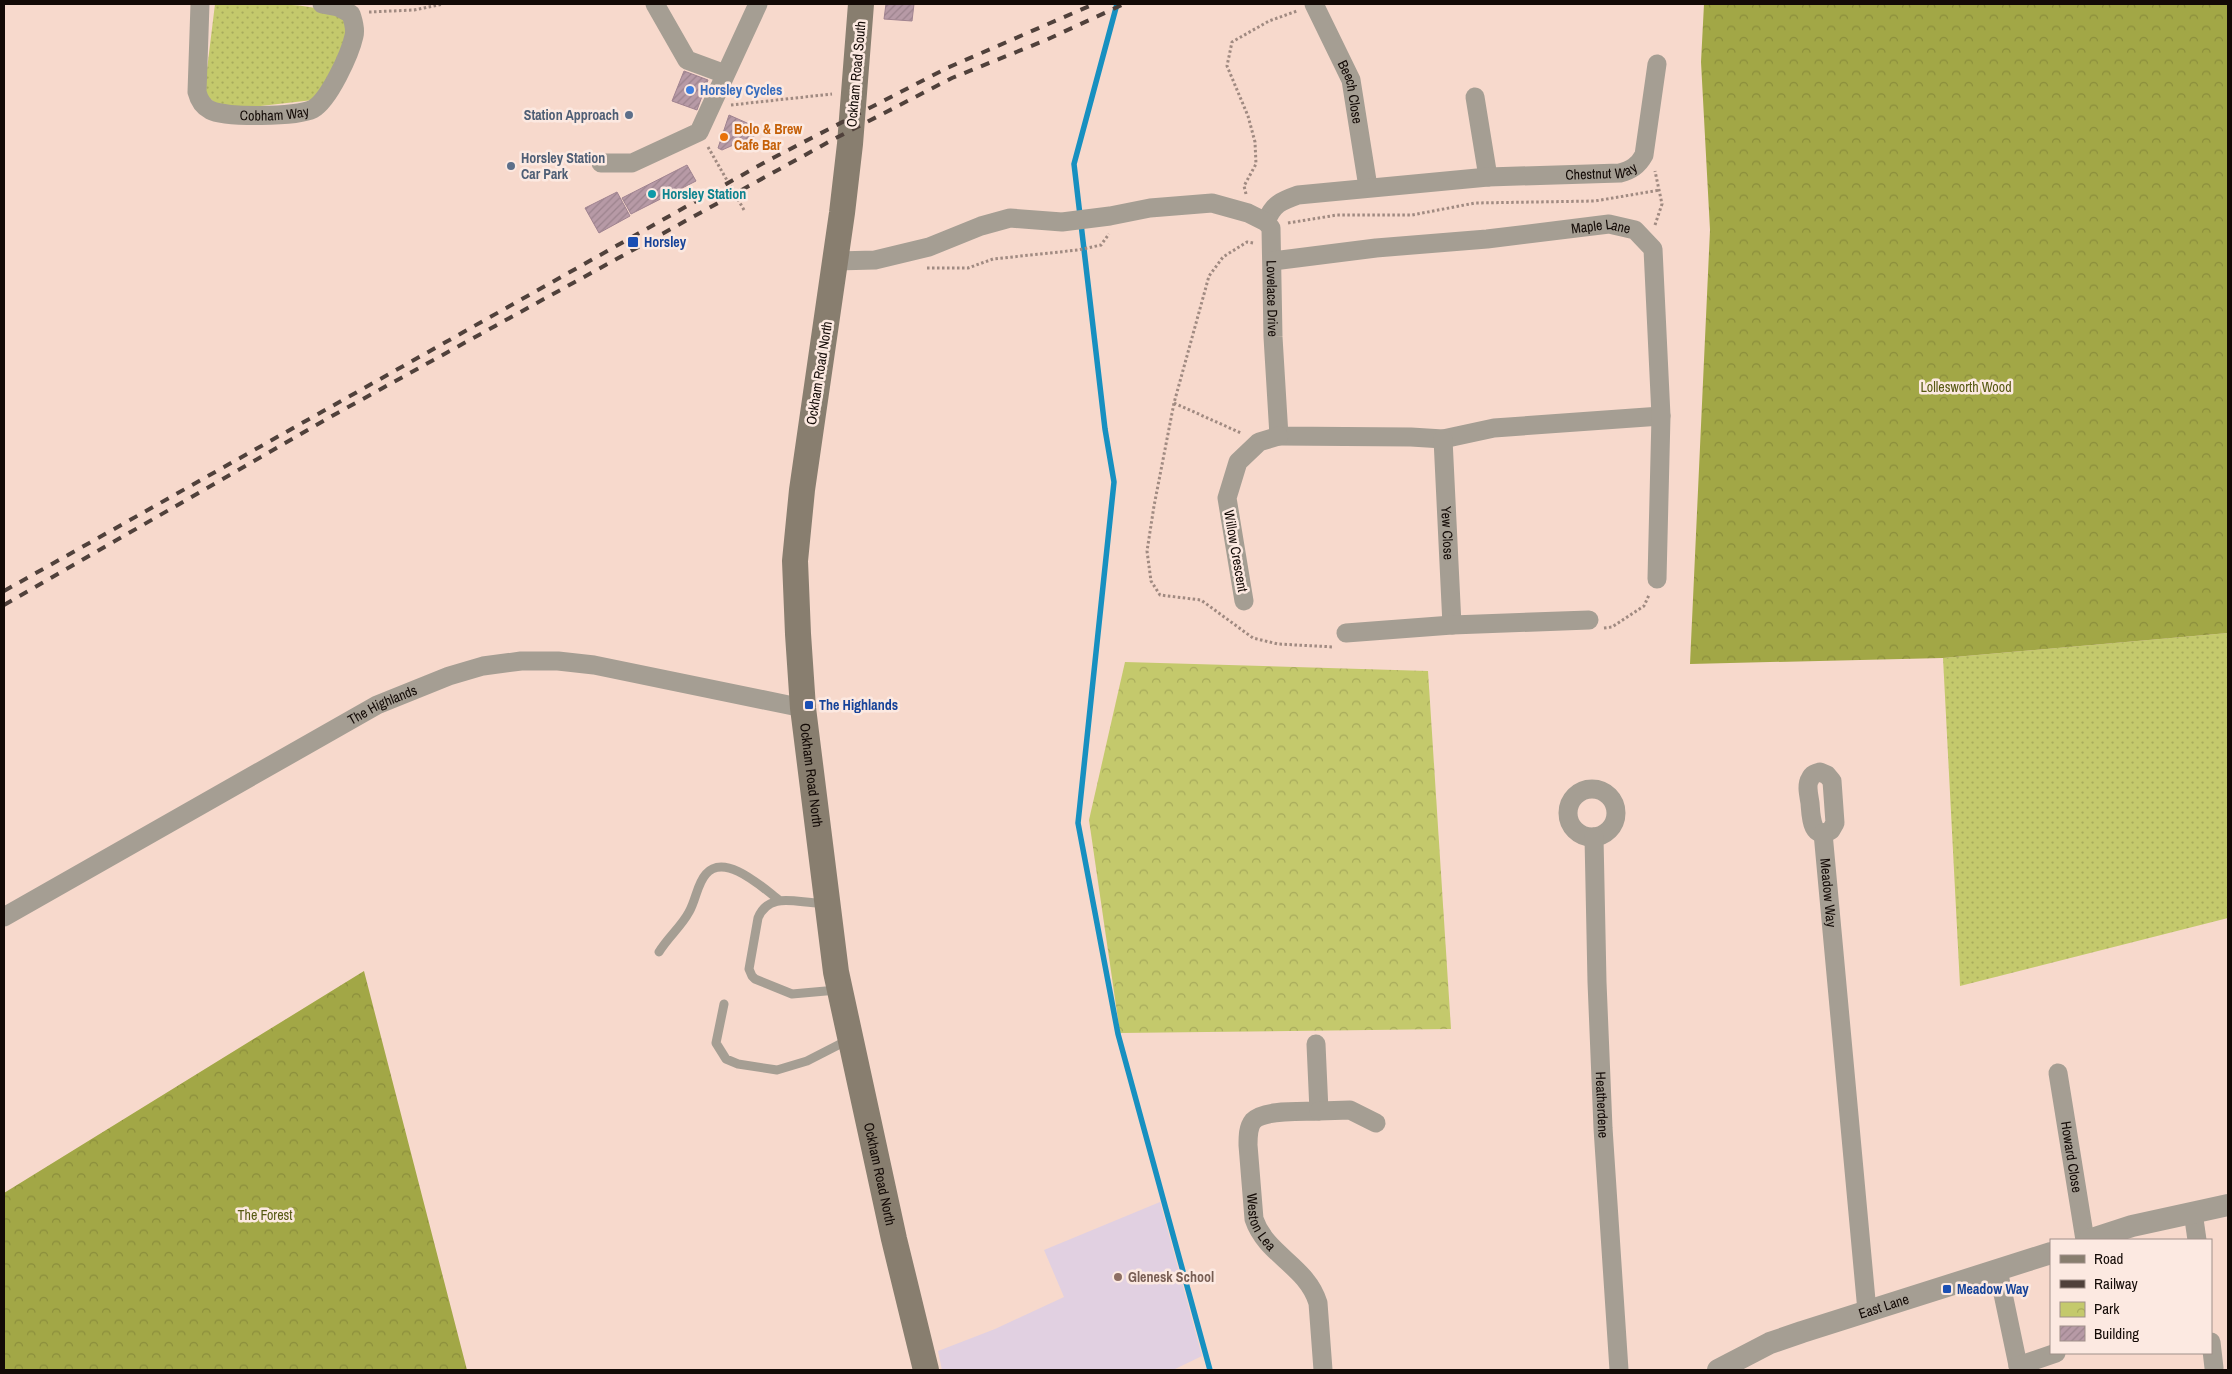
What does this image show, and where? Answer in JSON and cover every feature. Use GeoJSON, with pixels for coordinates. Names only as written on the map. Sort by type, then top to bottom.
{"type":"FeatureCollection","features":[{"type":"Feature","properties":{"kind":"main road","name":"Ockham Road South"},"geometry":{"type":"LineString","coordinates":[[850,144],[861,4]]}},
{"type":"Feature","properties":{"kind":"main road","name":"Ockham Road North"},"geometry":{"type":"LineString","coordinates":[[850,144],[836,261],[802,490],[796,560],[798,634],[803,708],[840,989],[894,1239],[926,1370]]}},
{"type":"Feature","properties":{"kind":"street","name":"Cobham Way"},"geometry":{"type":"LineString","coordinates":[[200,4],[197,92],[200,102],[208,110],[230,116],[296,113],[320,104],[326,98],[335,81],[354,36],[355,26],[351,14]]}},
{"type":"Feature","properties":{"kind":"street"},"geometry":{"type":"LineString","coordinates":[[322,4],[338,7],[351,14]]}},
{"type":"Feature","properties":{"kind":"street"},"geometry":{"type":"LineString","coordinates":[[654,4],[687,60],[725,74]]}},
{"type":"Feature","properties":{"kind":"street"},"geometry":{"type":"LineString","coordinates":[[602,163],[632,163],[699,132],[758,4]]}},
{"type":"Feature","properties":{"kind":"street","name":"Beech Close"},"geometry":{"type":"LineString","coordinates":[[1308,7],[1351,80],[1368,187]]}},
{"type":"Feature","properties":{"kind":"street","name":"Chestnut Way"},"geometry":{"type":"LineString","coordinates":[[1266,223],[1271,210],[1279,202],[1298,195],[1488,177],[1620,174],[1638,165],[1644,155],[1657,64]]}},
{"type":"Feature","properties":{"kind":"street"},"geometry":{"type":"LineString","coordinates":[[1475,97],[1488,177]]}},
{"type":"Feature","properties":{"kind":"street"},"geometry":{"type":"LineString","coordinates":[[836,261],[875,260],[929,247],[981,226],[1010,218],[1068,221],[1150,208],[1212,203],[1248,213],[1266,223]]}},
{"type":"Feature","properties":{"kind":"street","name":"Lovelace Drive"},"geometry":{"type":"LineString","coordinates":[[1266,223],[1273,255],[1273,337],[1279,436]]}},
{"type":"Feature","properties":{"kind":"street","name":"Maple Lane"},"geometry":{"type":"LineString","coordinates":[[1273,255],[1487,239],[1609,224],[1635,230],[1653,249],[1661,416],[1657,579]]}},
{"type":"Feature","properties":{"kind":"street"},"geometry":{"type":"LineString","coordinates":[[1279,436],[1411,436],[1443,440],[1494,428],[1661,416]]}},
{"type":"Feature","properties":{"kind":"street","name":"Willow Crescent"},"geometry":{"type":"LineString","coordinates":[[1244,601],[1227,498],[1238,462],[1259,442],[1279,436]]}},
{"type":"Feature","properties":{"kind":"street","name":"Yew Close"},"geometry":{"type":"LineString","coordinates":[[1443,440],[1452,625]]}},
{"type":"Feature","properties":{"kind":"street"},"geometry":{"type":"LineString","coordinates":[[1346,633],[1452,625],[1589,620]]}},
{"type":"Feature","properties":{"kind":"street","name":"The Highlands"},"geometry":{"type":"LineString","coordinates":[[4,917],[378,705],[449,676],[475,669],[521,661],[558,661],[585,664],[803,708]]}},
{"type":"Feature","properties":{"kind":"street","name":"Meadow Way"},"geometry":{"type":"LineString","coordinates":[[1823,833],[1867,1311]]}},
{"type":"Feature","properties":{"kind":"street","name":"Heatherdene"},"geometry":{"type":"LineString","coordinates":[[1594,837],[1603,1128],[1619,1370]]}},
{"type":"Feature","properties":{"kind":"street"},"geometry":{"type":"LineString","coordinates":[[1316,1044],[1319,1111]]}},
{"type":"Feature","properties":{"kind":"street","name":"Howard Close"},"geometry":{"type":"LineString","coordinates":[[2058,1073],[2085,1239]]}},
{"type":"Feature","properties":{"kind":"street","name":"Weston Lea"},"geometry":{"type":"LineString","coordinates":[[1323,1370],[1318,1303],[1315,1294],[1304,1276],[1265,1241],[1258,1231],[1254,1220],[1248,1145],[1249,1132],[1253,1122],[1262,1116],[1276,1113],[1350,1110],[1376,1123]]}},
{"type":"Feature","properties":{"kind":"street"},"geometry":{"type":"LineString","coordinates":[[2092,1239],[2132,1226],[2228,1205]]}},
{"type":"Feature","properties":{"kind":"street"},"geometry":{"type":"LineString","coordinates":[[2193,1212],[2197,1239]]}},
{"type":"Feature","properties":{"kind":"street","name":"East Lane"},"geometry":{"type":"LineString","coordinates":[[1718,1370],[1770,1344],[1867,1311],[2050,1253]]}},
{"type":"Feature","properties":{"kind":"street"},"geometry":{"type":"LineString","coordinates":[[1998,1270],[2019,1368],[2054,1354]]}},
{"type":"Feature","properties":{"kind":"street"},"geometry":{"type":"LineString","coordinates":[[2212,1351],[2214,1368]]}},
{"type":"Feature","properties":{"kind":"lane"},"geometry":{"type":"LineString","coordinates":[[659,952],[670,934],[688,914],[701,880],[712,869],[721,867],[734,869],[745,874],[779,900]]}},
{"type":"Feature","properties":{"kind":"lane"},"geometry":{"type":"LineString","coordinates":[[828,903],[814,904],[779,900],[770,902],[758,918],[750,969],[752,976],[792,994],[840,989]]}},
{"type":"Feature","properties":{"kind":"lane"},"geometry":{"type":"LineString","coordinates":[[724,1004],[716,1043],[726,1059],[738,1064],[778,1070],[791,1067],[851,1039]]}},
{"type":"Feature","properties":{"kind":"path"},"geometry":{"type":"LineString","coordinates":[[351,14],[414,10],[443,4]]}},
{"type":"Feature","properties":{"kind":"path"},"geometry":{"type":"LineString","coordinates":[[1308,7],[1269,21],[1242,34],[1232,42],[1229,54],[1228,66],[1248,116],[1255,142],[1256,164],[1244,186],[1247,198],[1266,223],[1337,215],[1412,214],[1475,204],[1595,201],[1660,190]]}},
{"type":"Feature","properties":{"kind":"path"},"geometry":{"type":"LineString","coordinates":[[712,107],[854,92]]}},
{"type":"Feature","properties":{"kind":"path"},"geometry":{"type":"LineString","coordinates":[[1647,140],[1662,204],[1658,221],[1647,241]]}},
{"type":"Feature","properties":{"kind":"path"},"geometry":{"type":"LineString","coordinates":[[720,166],[744,210]]}},
{"type":"Feature","properties":{"kind":"path"},"geometry":{"type":"LineString","coordinates":[[1273,255],[1247,242],[1223,257],[1209,276],[1174,403],[1154,506],[1148,551],[1151,581],[1160,595],[1201,600],[1253,638],[1278,644],[1309,646]]}},
{"type":"Feature","properties":{"kind":"path"},"geometry":{"type":"LineString","coordinates":[[922,268],[936,270],[968,268],[993,259],[1078,250],[1098,246]]}},
{"type":"Feature","properties":{"kind":"path"},"geometry":{"type":"LineString","coordinates":[[1174,403],[1259,442]]}},
{"type":"Feature","properties":{"kind":"shaded area","name":"Glenesk School"},"geometry":{"type":"Polygon","coordinates":[[[1160,1202],[1202,1356],[1173,1370],[942,1370],[938,1351],[995,1329],[1064,1297],[1044,1250],[1160,1202]]]}},
{"type":"Feature","properties":{"kind":"green space"},"geometry":{"type":"Polygon","coordinates":[[[215,4],[295,5],[341,14],[349,32],[340,63],[313,100],[224,110],[204,94],[215,4]]]}},
{"type":"Feature","properties":{"kind":"green space","name":"Lollesworth Wood"},"geometry":{"type":"Polygon","coordinates":[[[1704,4],[2228,4],[2228,633],[1943,658],[1690,664],[1710,230],[1701,62],[1704,4]]]}},
{"type":"Feature","properties":{"kind":"green space"},"geometry":{"type":"Polygon","coordinates":[[[2228,633],[2228,918],[1960,986],[1943,658],[2228,633]]]}},
{"type":"Feature","properties":{"kind":"green space"},"geometry":{"type":"Polygon","coordinates":[[[1125,662],[1428,671],[1451,1029],[1120,1033],[1089,820],[1125,662]]]}},
{"type":"Feature","properties":{"kind":"green space","name":"The Forest"},"geometry":{"type":"Polygon","coordinates":[[[364,971],[467,1370],[4,1370],[4,1193],[364,971]]]}},
{"type":"Feature","properties":{"kind":"building"},"geometry":{"type":"Polygon","coordinates":[[[886,4],[914,4],[912,21],[884,19],[886,4]]]}},
{"type":"Feature","properties":{"kind":"building","name":"Horsley Cycles"},"geometry":{"type":"Polygon","coordinates":[[[684,71],[708,80],[697,110],[672,101],[684,71]]]}},
{"type":"Feature","properties":{"kind":"building"},"geometry":{"type":"Polygon","coordinates":[[[729,115],[765,131],[722,150],[718,148],[729,115]]]}},
{"type":"Feature","properties":{"kind":"building","name":"Horsley Station"},"geometry":{"type":"Polygon","coordinates":[[[687,165],[696,181],[631,214],[622,198],[687,165]]]}},
{"type":"Feature","properties":{"kind":"building"},"geometry":{"type":"Polygon","coordinates":[[[617,192],[630,216],[599,233],[585,208],[617,192]]]}},
{"type":"Feature","properties":{"kind":"waterway"},"geometry":{"type":"LineString","coordinates":[[1117,4],[1074,164],[1105,429],[1114,482],[1078,823],[1118,1034],[1210,1370]]}},
{"type":"Feature","properties":{"kind":"railway"},"geometry":{"type":"LineString","coordinates":[[4,591],[767,161],[947,68],[1094,4]]}},
{"type":"Feature","properties":{"kind":"railway"},"geometry":{"type":"LineString","coordinates":[[4,605],[332,416],[834,139],[952,78],[1046,40],[1124,4]]}},
{"type":"Feature","properties":{"kind":"place","name":"Horsley Cycles"},"geometry":{"type":"Point","coordinates":[690,90]}},
{"type":"Feature","properties":{"kind":"place","name":"Station Approach"},"geometry":{"type":"Point","coordinates":[629,115]}},
{"type":"Feature","properties":{"kind":"place","name":"Bolo & Brew Cafe Bar"},"geometry":{"type":"Point","coordinates":[724,137]}},
{"type":"Feature","properties":{"kind":"place","name":"Horsley Station Car Park"},"geometry":{"type":"Point","coordinates":[511,166]}},
{"type":"Feature","properties":{"kind":"place","name":"Horsley Station"},"geometry":{"type":"Point","coordinates":[652,194]}},
{"type":"Feature","properties":{"kind":"place","name":"Horsley"},"geometry":{"type":"Point","coordinates":[633,242]}},
{"type":"Feature","properties":{"kind":"place","name":"The Highlands"},"geometry":{"type":"Point","coordinates":[809,705]}},
{"type":"Feature","properties":{"kind":"place","name":"Glenesk School"},"geometry":{"type":"Point","coordinates":[1118,1277]}},
{"type":"Feature","properties":{"kind":"place","name":"Meadow Way"},"geometry":{"type":"Point","coordinates":[1947,1289]}}]}
